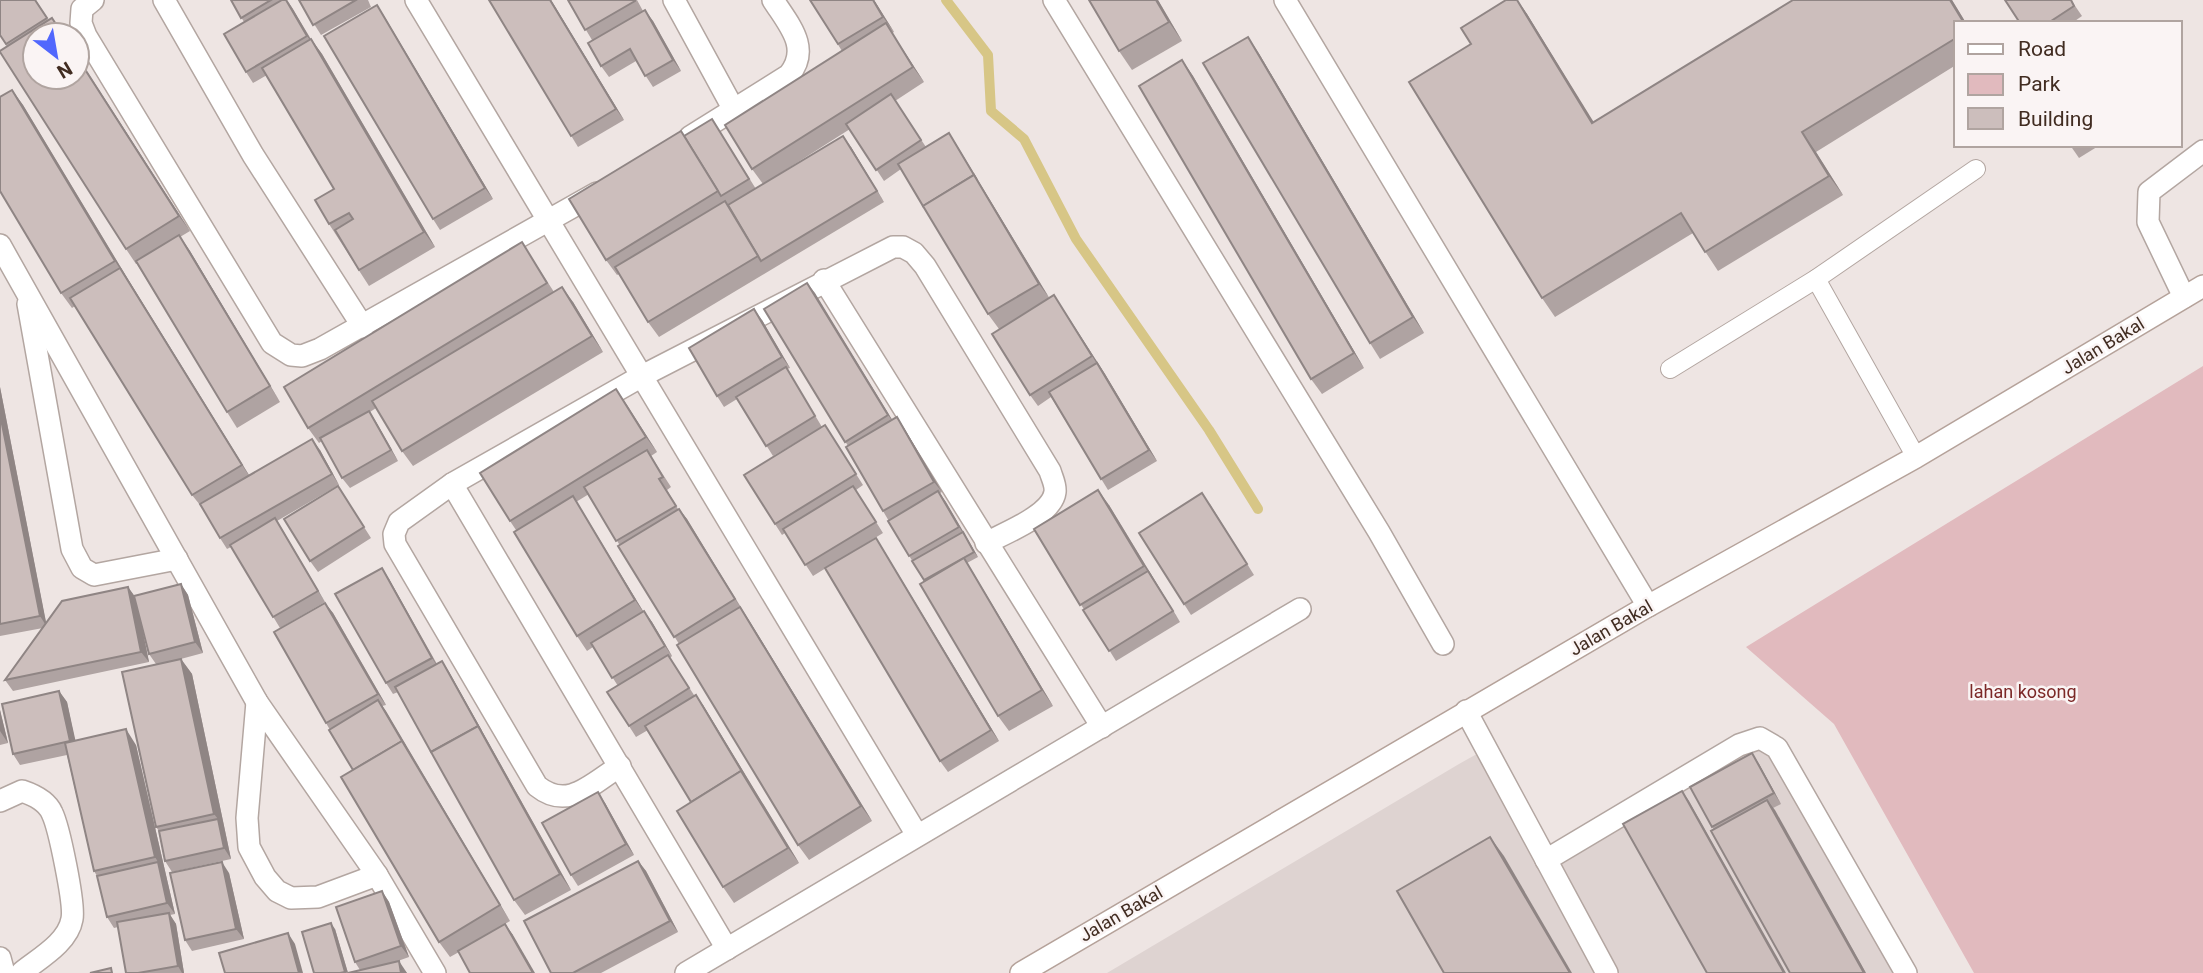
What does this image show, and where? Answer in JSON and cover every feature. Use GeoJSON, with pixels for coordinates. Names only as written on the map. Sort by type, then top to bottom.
{"type":"FeatureCollection","features":[{"type":"Feature","properties":{"kind":"street"},"geometry":{"type":"LineString","coordinates":[[93,0],[82,9],[81,23],[86,36],[272,343],[282,352],[302,356],[363,327],[620,180]]}},
{"type":"Feature","properties":{"kind":"street"},"geometry":{"type":"LineString","coordinates":[[164,0],[253,155],[363,327]]}},
{"type":"Feature","properties":{"kind":"street"},"geometry":{"type":"LineString","coordinates":[[416,0],[917,835]]}},
{"type":"Feature","properties":{"kind":"street"},"geometry":{"type":"LineString","coordinates":[[674,0],[734,110]]}},
{"type":"Feature","properties":{"kind":"street"},"geometry":{"type":"LineString","coordinates":[[677,145],[789,75],[798,64],[799,45],[774,0]]}},
{"type":"Feature","properties":{"kind":"street"},"geometry":{"type":"LineString","coordinates":[[1054,0],[1372,520],[1443,643]]}},
{"type":"Feature","properties":{"kind":"street"},"geometry":{"type":"LineString","coordinates":[[1285,0],[1648,606]]}},
{"type":"Feature","properties":{"kind":"street"},"geometry":{"type":"LineString","coordinates":[[2184,297],[2148,222],[2149,192],[2203,151]]}},
{"type":"Feature","properties":{"kind":"street"},"geometry":{"type":"LineString","coordinates":[[0,245],[257,702],[377,875],[435,973]]}},
{"type":"Feature","properties":{"kind":"street"},"geometry":{"type":"LineString","coordinates":[[620,766],[565,797],[550,796],[537,786],[395,544],[394,534],[399,522],[452,484],[642,376],[824,280],[893,247],[903,247],[914,253],[925,265],[1049,471],[1056,489],[1052,502],[1030,520],[986,543]]}},
{"type":"Feature","properties":{"kind":"street"},"geometry":{"type":"LineString","coordinates":[[824,280],[1102,727]]}},
{"type":"Feature","properties":{"kind":"street","name":"Jalan Bakal"},"geometry":{"type":"LineString","coordinates":[[1020,973],[1648,606],[1916,457],[2203,286]]}},
{"type":"Feature","properties":{"kind":"street"},"geometry":{"type":"LineString","coordinates":[[25,287],[72,549],[82,568],[94,575],[177,559]]}},
{"type":"Feature","properties":{"kind":"street"},"geometry":{"type":"LineString","coordinates":[[452,484],[727,949]]}},
{"type":"Feature","properties":{"kind":"street"},"geometry":{"type":"LineString","coordinates":[[686,973],[1300,609]]}},
{"type":"Feature","properties":{"kind":"street"},"geometry":{"type":"LineString","coordinates":[[257,702],[247,818],[249,847],[265,877],[277,891],[292,898],[318,897],[377,875]]}},
{"type":"Feature","properties":{"kind":"street"},"geometry":{"type":"LineString","coordinates":[[1466,711],[1607,973]]}},
{"type":"Feature","properties":{"kind":"street"},"geometry":{"type":"LineString","coordinates":[[1546,860],[1739,745],[1760,738],[1777,748],[1906,973]]}},
{"type":"Feature","properties":{"kind":"street"},"geometry":{"type":"LineString","coordinates":[[0,801],[22,791],[34,794],[52,811],[71,902],[72,919],[67,932],[56,945],[21,973]]}},
{"type":"Feature","properties":{"kind":"street"},"geometry":{"type":"LineString","coordinates":[[0,958],[4,973]]}},
{"type":"Feature","properties":{"kind":"lane"},"geometry":{"type":"LineString","coordinates":[[1670,369],[1816,279],[1976,169]]}},
{"type":"Feature","properties":{"kind":"lane"},"geometry":{"type":"LineString","coordinates":[[1816,279],[1916,457]]}},
{"type":"Feature","properties":{"kind":"shaded area"},"geometry":{"type":"Polygon","coordinates":[[[1760,738],[1898,973],[1608,973],[1547,861],[1760,738]]]}},
{"type":"Feature","properties":{"kind":"shaded area"},"geometry":{"type":"Polygon","coordinates":[[[1484,750],[1606,973],[1107,973],[1459,764],[1484,750]]]}},
{"type":"Feature","properties":{"kind":"green space","name":"lahan kosong"},"geometry":{"type":"Polygon","coordinates":[[[2203,366],[2203,973],[1974,973],[1834,724],[1746,647],[2203,366]]]}},
{"type":"Feature","properties":{"kind":"building"},"geometry":{"type":"Polygon","coordinates":[[[0,0],[35,0],[47,18],[42,21],[21,21],[21,34],[6,44],[0,35],[0,0]]]}},
{"type":"Feature","properties":{"kind":"building"},"geometry":{"type":"Polygon","coordinates":[[[231,0],[271,0],[241,18],[231,0]]]}},
{"type":"Feature","properties":{"kind":"building"},"geometry":{"type":"Polygon","coordinates":[[[286,0],[307,36],[246,72],[224,34],[286,0]]]}},
{"type":"Feature","properties":{"kind":"building"},"geometry":{"type":"Polygon","coordinates":[[[299,0],[356,0],[313,25],[299,0]]]}},
{"type":"Feature","properties":{"kind":"building"},"geometry":{"type":"Polygon","coordinates":[[[489,0],[550,0],[616,109],[571,136],[489,0]]]}},
{"type":"Feature","properties":{"kind":"building"},"geometry":{"type":"Polygon","coordinates":[[[568,0],[635,0],[635,1],[585,30],[568,0]]]}},
{"type":"Feature","properties":{"kind":"building"},"geometry":{"type":"Polygon","coordinates":[[[810,0],[873,0],[883,17],[838,44],[810,0]]]}},
{"type":"Feature","properties":{"kind":"building"},"geometry":{"type":"Polygon","coordinates":[[[1089,0],[1156,0],[1169,22],[1119,51],[1089,0]]]}},
{"type":"Feature","properties":{"kind":"building"},"geometry":{"type":"Polygon","coordinates":[[[1506,0],[1517,0],[1592,123],[1793,0],[1950,0],[1963,21],[1954,21],[1954,39],[1802,132],[1829,176],[1705,252],[1681,213],[1542,298],[1409,82],[1471,44],[1461,28],[1506,0]]]}},
{"type":"Feature","properties":{"kind":"building"},"geometry":{"type":"Polygon","coordinates":[[[2005,0],[2071,0],[2074,6],[2051,21],[2019,21],[2005,0]]]}},
{"type":"Feature","properties":{"kind":"building"},"geometry":{"type":"Polygon","coordinates":[[[377,5],[485,188],[433,219],[324,36],[377,5]]]}},
{"type":"Feature","properties":{"kind":"building"},"geometry":{"type":"Polygon","coordinates":[[[645,10],[673,60],[645,76],[630,49],[601,66],[588,43],[645,10]]]}},
{"type":"Feature","properties":{"kind":"building"},"geometry":{"type":"Polygon","coordinates":[[[886,23],[913,67],[752,169],[725,125],[886,23]]]}},
{"type":"Feature","properties":{"kind":"building"},"geometry":{"type":"Polygon","coordinates":[[[1248,37],[1413,317],[1370,343],[1203,63],[1248,37]]]}},
{"type":"Feature","properties":{"kind":"building"},"geometry":{"type":"Polygon","coordinates":[[[21,38],[21,85],[0,52],[21,38]]]}},
{"type":"Feature","properties":{"kind":"building"},"geometry":{"type":"Polygon","coordinates":[[[311,39],[424,232],[359,270],[335,230],[353,219],[349,213],[329,224],[315,200],[334,189],[262,68],[311,39]]]}},
{"type":"Feature","properties":{"kind":"building"},"geometry":{"type":"Polygon","coordinates":[[[1182,60],[1354,353],[1311,379],[1139,86],[1182,60]]]}},
{"type":"Feature","properties":{"kind":"building"},"geometry":{"type":"Polygon","coordinates":[[[91,79],[179,216],[126,249],[25,91],[91,91],[91,79]]]}},
{"type":"Feature","properties":{"kind":"building"},"geometry":{"type":"Polygon","coordinates":[[[12,90],[115,261],[61,293],[0,191],[0,97],[12,90]]]}},
{"type":"Feature","properties":{"kind":"building"},"geometry":{"type":"Polygon","coordinates":[[[891,94],[921,140],[876,170],[846,124],[891,94]]]}},
{"type":"Feature","properties":{"kind":"building"},"geometry":{"type":"Polygon","coordinates":[[[712,119],[749,179],[721,196],[684,136],[712,119]]]}},
{"type":"Feature","properties":{"kind":"building"},"geometry":{"type":"Polygon","coordinates":[[[681,131],[718,191],[606,260],[569,199],[681,131]]]}},
{"type":"Feature","properties":{"kind":"building"},"geometry":{"type":"Polygon","coordinates":[[[949,133],[977,180],[974,175],[923,206],[898,164],[949,133]]]}},
{"type":"Feature","properties":{"kind":"building"},"geometry":{"type":"Polygon","coordinates":[[[843,136],[877,191],[761,261],[728,205],[843,136]]]}},
{"type":"Feature","properties":{"kind":"building"},"geometry":{"type":"Polygon","coordinates":[[[974,175],[1039,284],[988,314],[923,206],[974,175]]]}},
{"type":"Feature","properties":{"kind":"building"},"geometry":{"type":"Polygon","coordinates":[[[725,201],[758,256],[648,322],[615,267],[725,201]]]}},
{"type":"Feature","properties":{"kind":"building"},"geometry":{"type":"Polygon","coordinates":[[[179,235],[270,386],[227,412],[136,261],[179,235]]]}},
{"type":"Feature","properties":{"kind":"building"},"geometry":{"type":"Polygon","coordinates":[[[522,242],[547,283],[308,428],[284,387],[522,242]]]}},
{"type":"Feature","properties":{"kind":"building"},"geometry":{"type":"Polygon","coordinates":[[[120,268],[242,465],[192,495],[70,298],[120,268]]]}},
{"type":"Feature","properties":{"kind":"building"},"geometry":{"type":"Polygon","coordinates":[[[807,283],[888,415],[845,442],[764,309],[807,283]]]}},
{"type":"Feature","properties":{"kind":"building"},"geometry":{"type":"Polygon","coordinates":[[[562,287],[592,336],[402,451],[372,401],[562,287]]]}},
{"type":"Feature","properties":{"kind":"building"},"geometry":{"type":"Polygon","coordinates":[[[1054,295],[1092,356],[1030,395],[992,334],[1054,295]]]}},
{"type":"Feature","properties":{"kind":"building"},"geometry":{"type":"Polygon","coordinates":[[[754,309],[782,357],[717,396],[689,348],[754,309]]]}},
{"type":"Feature","properties":{"kind":"building"},"geometry":{"type":"Polygon","coordinates":[[[1097,363],[1149,450],[1101,479],[1049,392],[1097,363]]]}},
{"type":"Feature","properties":{"kind":"building"},"geometry":{"type":"Polygon","coordinates":[[[786,367],[815,416],[766,446],[736,397],[786,367]]]}},
{"type":"Feature","properties":{"kind":"building"},"geometry":{"type":"Polygon","coordinates":[[[616,389],[646,437],[510,521],[480,473],[616,389]]]}},
{"type":"Feature","properties":{"kind":"building"},"geometry":{"type":"Polygon","coordinates":[[[369,411],[391,450],[342,478],[320,438],[369,411]]]}},
{"type":"Feature","properties":{"kind":"building"},"geometry":{"type":"Polygon","coordinates":[[[0,414],[40,616],[0,624],[0,414]]]}},
{"type":"Feature","properties":{"kind":"building"},"geometry":{"type":"Polygon","coordinates":[[[897,417],[934,482],[883,511],[846,447],[897,417]]]}},
{"type":"Feature","properties":{"kind":"building"},"geometry":{"type":"Polygon","coordinates":[[[825,425],[856,474],[775,524],[744,475],[825,425]]]}},
{"type":"Feature","properties":{"kind":"building"},"geometry":{"type":"Polygon","coordinates":[[[312,439],[332,474],[220,538],[200,504],[312,439]]]}},
{"type":"Feature","properties":{"kind":"building"},"geometry":{"type":"Polygon","coordinates":[[[647,450],[663,477],[659,479],[676,506],[616,541],[584,487],[647,450]]]}},
{"type":"Feature","properties":{"kind":"building"},"geometry":{"type":"Polygon","coordinates":[[[338,486],[364,527],[310,561],[284,519],[338,486]]]}},
{"type":"Feature","properties":{"kind":"building"},"geometry":{"type":"Polygon","coordinates":[[[853,486],[876,522],[805,565],[783,529],[853,486]]]}},
{"type":"Feature","properties":{"kind":"building"},"geometry":{"type":"Polygon","coordinates":[[[1098,490],[1144,566],[1080,605],[1034,529],[1098,490]]]}},
{"type":"Feature","properties":{"kind":"building"},"geometry":{"type":"Polygon","coordinates":[[[938,491],[959,527],[909,556],[888,521],[938,491]]]}},
{"type":"Feature","properties":{"kind":"building"},"geometry":{"type":"Polygon","coordinates":[[[1202,493],[1247,564],[1184,604],[1139,533],[1202,493]]]}},
{"type":"Feature","properties":{"kind":"building"},"geometry":{"type":"Polygon","coordinates":[[[573,496],[635,600],[577,636],[514,532],[573,496]]]}},
{"type":"Feature","properties":{"kind":"building"},"geometry":{"type":"Polygon","coordinates":[[[679,509],[735,599],[674,637],[618,546],[679,509]]]}},
{"type":"Feature","properties":{"kind":"building"},"geometry":{"type":"Polygon","coordinates":[[[275,518],[318,591],[273,617],[230,545],[275,518]]]}},
{"type":"Feature","properties":{"kind":"building"},"geometry":{"type":"Polygon","coordinates":[[[963,532],[974,552],[924,580],[912,561],[963,532]]]}},
{"type":"Feature","properties":{"kind":"building"},"geometry":{"type":"Polygon","coordinates":[[[876,538],[991,730],[940,761],[825,568],[876,538]]]}},
{"type":"Feature","properties":{"kind":"building"},"geometry":{"type":"Polygon","coordinates":[[[964,558],[1042,690],[998,716],[920,584],[964,558]]]}},
{"type":"Feature","properties":{"kind":"building"},"geometry":{"type":"Polygon","coordinates":[[[382,568],[432,658],[386,683],[335,594],[382,568]]]}},
{"type":"Feature","properties":{"kind":"building"},"geometry":{"type":"Polygon","coordinates":[[[1148,571],[1173,611],[1109,651],[1083,610],[1148,571]]]}},
{"type":"Feature","properties":{"kind":"building"},"geometry":{"type":"Polygon","coordinates":[[[181,584],[195,642],[149,654],[134,596],[181,584]]]}},
{"type":"Feature","properties":{"kind":"building"},"geometry":{"type":"Polygon","coordinates":[[[128,587],[141,652],[5,680],[62,601],[128,587]]]}},
{"type":"Feature","properties":{"kind":"building"},"geometry":{"type":"Polygon","coordinates":[[[325,603],[378,694],[326,723],[274,632],[325,603]]]}},
{"type":"Feature","properties":{"kind":"building"},"geometry":{"type":"Polygon","coordinates":[[[740,607],[861,806],[798,845],[677,645],[740,607]]]}},
{"type":"Feature","properties":{"kind":"building"},"geometry":{"type":"Polygon","coordinates":[[[644,611],[665,646],[612,678],[591,643],[644,611]]]}},
{"type":"Feature","properties":{"kind":"building"},"geometry":{"type":"Polygon","coordinates":[[[668,655],[689,688],[629,726],[607,692],[668,655]]]}},
{"type":"Feature","properties":{"kind":"building"},"geometry":{"type":"Polygon","coordinates":[[[181,659],[214,814],[156,827],[122,672],[181,659]]]}},
{"type":"Feature","properties":{"kind":"building"},"geometry":{"type":"Polygon","coordinates":[[[442,661],[481,731],[478,726],[431,752],[395,687],[442,661]]]}},
{"type":"Feature","properties":{"kind":"building"},"geometry":{"type":"Polygon","coordinates":[[[59,691],[70,741],[13,754],[2,704],[59,691]]]}},
{"type":"Feature","properties":{"kind":"building"},"geometry":{"type":"Polygon","coordinates":[[[696,695],[744,775],[741,771],[691,802],[645,726],[696,695]]]}},
{"type":"Feature","properties":{"kind":"building"},"geometry":{"type":"Polygon","coordinates":[[[378,700],[405,746],[402,741],[353,770],[329,730],[378,700]]]}},
{"type":"Feature","properties":{"kind":"building"},"geometry":{"type":"Polygon","coordinates":[[[478,726],[560,874],[514,900],[431,752],[478,726]]]}},
{"type":"Feature","properties":{"kind":"building"},"geometry":{"type":"Polygon","coordinates":[[[126,729],[155,857],[94,871],[65,743],[126,729]]]}},
{"type":"Feature","properties":{"kind":"building"},"geometry":{"type":"Polygon","coordinates":[[[402,741],[500,905],[439,942],[341,777],[402,741]]]}},
{"type":"Feature","properties":{"kind":"building"},"geometry":{"type":"Polygon","coordinates":[[[1752,753],[1774,793],[1712,827],[1690,787],[1752,753]]]}},
{"type":"Feature","properties":{"kind":"building"},"geometry":{"type":"Polygon","coordinates":[[[741,771],[788,848],[723,887],[677,811],[741,771]]]}},
{"type":"Feature","properties":{"kind":"building"},"geometry":{"type":"Polygon","coordinates":[[[1682,791],[1784,973],[1707,973],[1623,824],[1682,791]]]}},
{"type":"Feature","properties":{"kind":"building"},"geometry":{"type":"Polygon","coordinates":[[[598,792],[626,844],[571,875],[542,823],[598,792]]]}},
{"type":"Feature","properties":{"kind":"building"},"geometry":{"type":"Polygon","coordinates":[[[1767,800],[1864,973],[1790,973],[1711,831],[1767,800]]]}},
{"type":"Feature","properties":{"kind":"building"},"geometry":{"type":"Polygon","coordinates":[[[218,819],[224,848],[165,861],[159,831],[218,819]]]}},
{"type":"Feature","properties":{"kind":"building"},"geometry":{"type":"Polygon","coordinates":[[[1490,837],[1570,973],[1444,973],[1397,891],[1490,837]]]}},
{"type":"Feature","properties":{"kind":"building"},"geometry":{"type":"Polygon","coordinates":[[[638,861],[670,921],[573,973],[551,973],[524,921],[638,861]]]}},
{"type":"Feature","properties":{"kind":"building"},"geometry":{"type":"Polygon","coordinates":[[[158,862],[167,903],[107,917],[97,876],[158,862]]]}},
{"type":"Feature","properties":{"kind":"building"},"geometry":{"type":"Polygon","coordinates":[[[222,862],[236,929],[185,940],[170,873],[222,862]]]}},
{"type":"Feature","properties":{"kind":"building"},"geometry":{"type":"Polygon","coordinates":[[[382,891],[401,946],[355,962],[336,907],[382,891]]]}},
{"type":"Feature","properties":{"kind":"building"},"geometry":{"type":"Polygon","coordinates":[[[169,913],[178,966],[126,973],[117,922],[169,913]]]}},
{"type":"Feature","properties":{"kind":"building"},"geometry":{"type":"Polygon","coordinates":[[[331,923],[345,972],[314,973],[302,932],[331,923]]]}},
{"type":"Feature","properties":{"kind":"building"},"geometry":{"type":"Polygon","coordinates":[[[505,924],[533,973],[470,973],[458,951],[505,924]]]}},
{"type":"Feature","properties":{"kind":"building"},"geometry":{"type":"Polygon","coordinates":[[[288,933],[299,973],[225,973],[219,953],[288,933]]]}},
{"type":"Feature","properties":{"kind":"building"},"geometry":{"type":"Polygon","coordinates":[[[399,961],[401,973],[348,973],[399,961]]]}},
{"type":"Feature","properties":{"kind":"building"},"geometry":{"type":"Polygon","coordinates":[[[111,968],[112,973],[90,973],[111,968]]]}},
{"type":"Feature","properties":{"kind":"waterway"},"geometry":{"type":"LineString","coordinates":[[946,0],[988,55],[991,111],[1024,139],[1076,239],[1209,430],[1258,509]]}}]}
